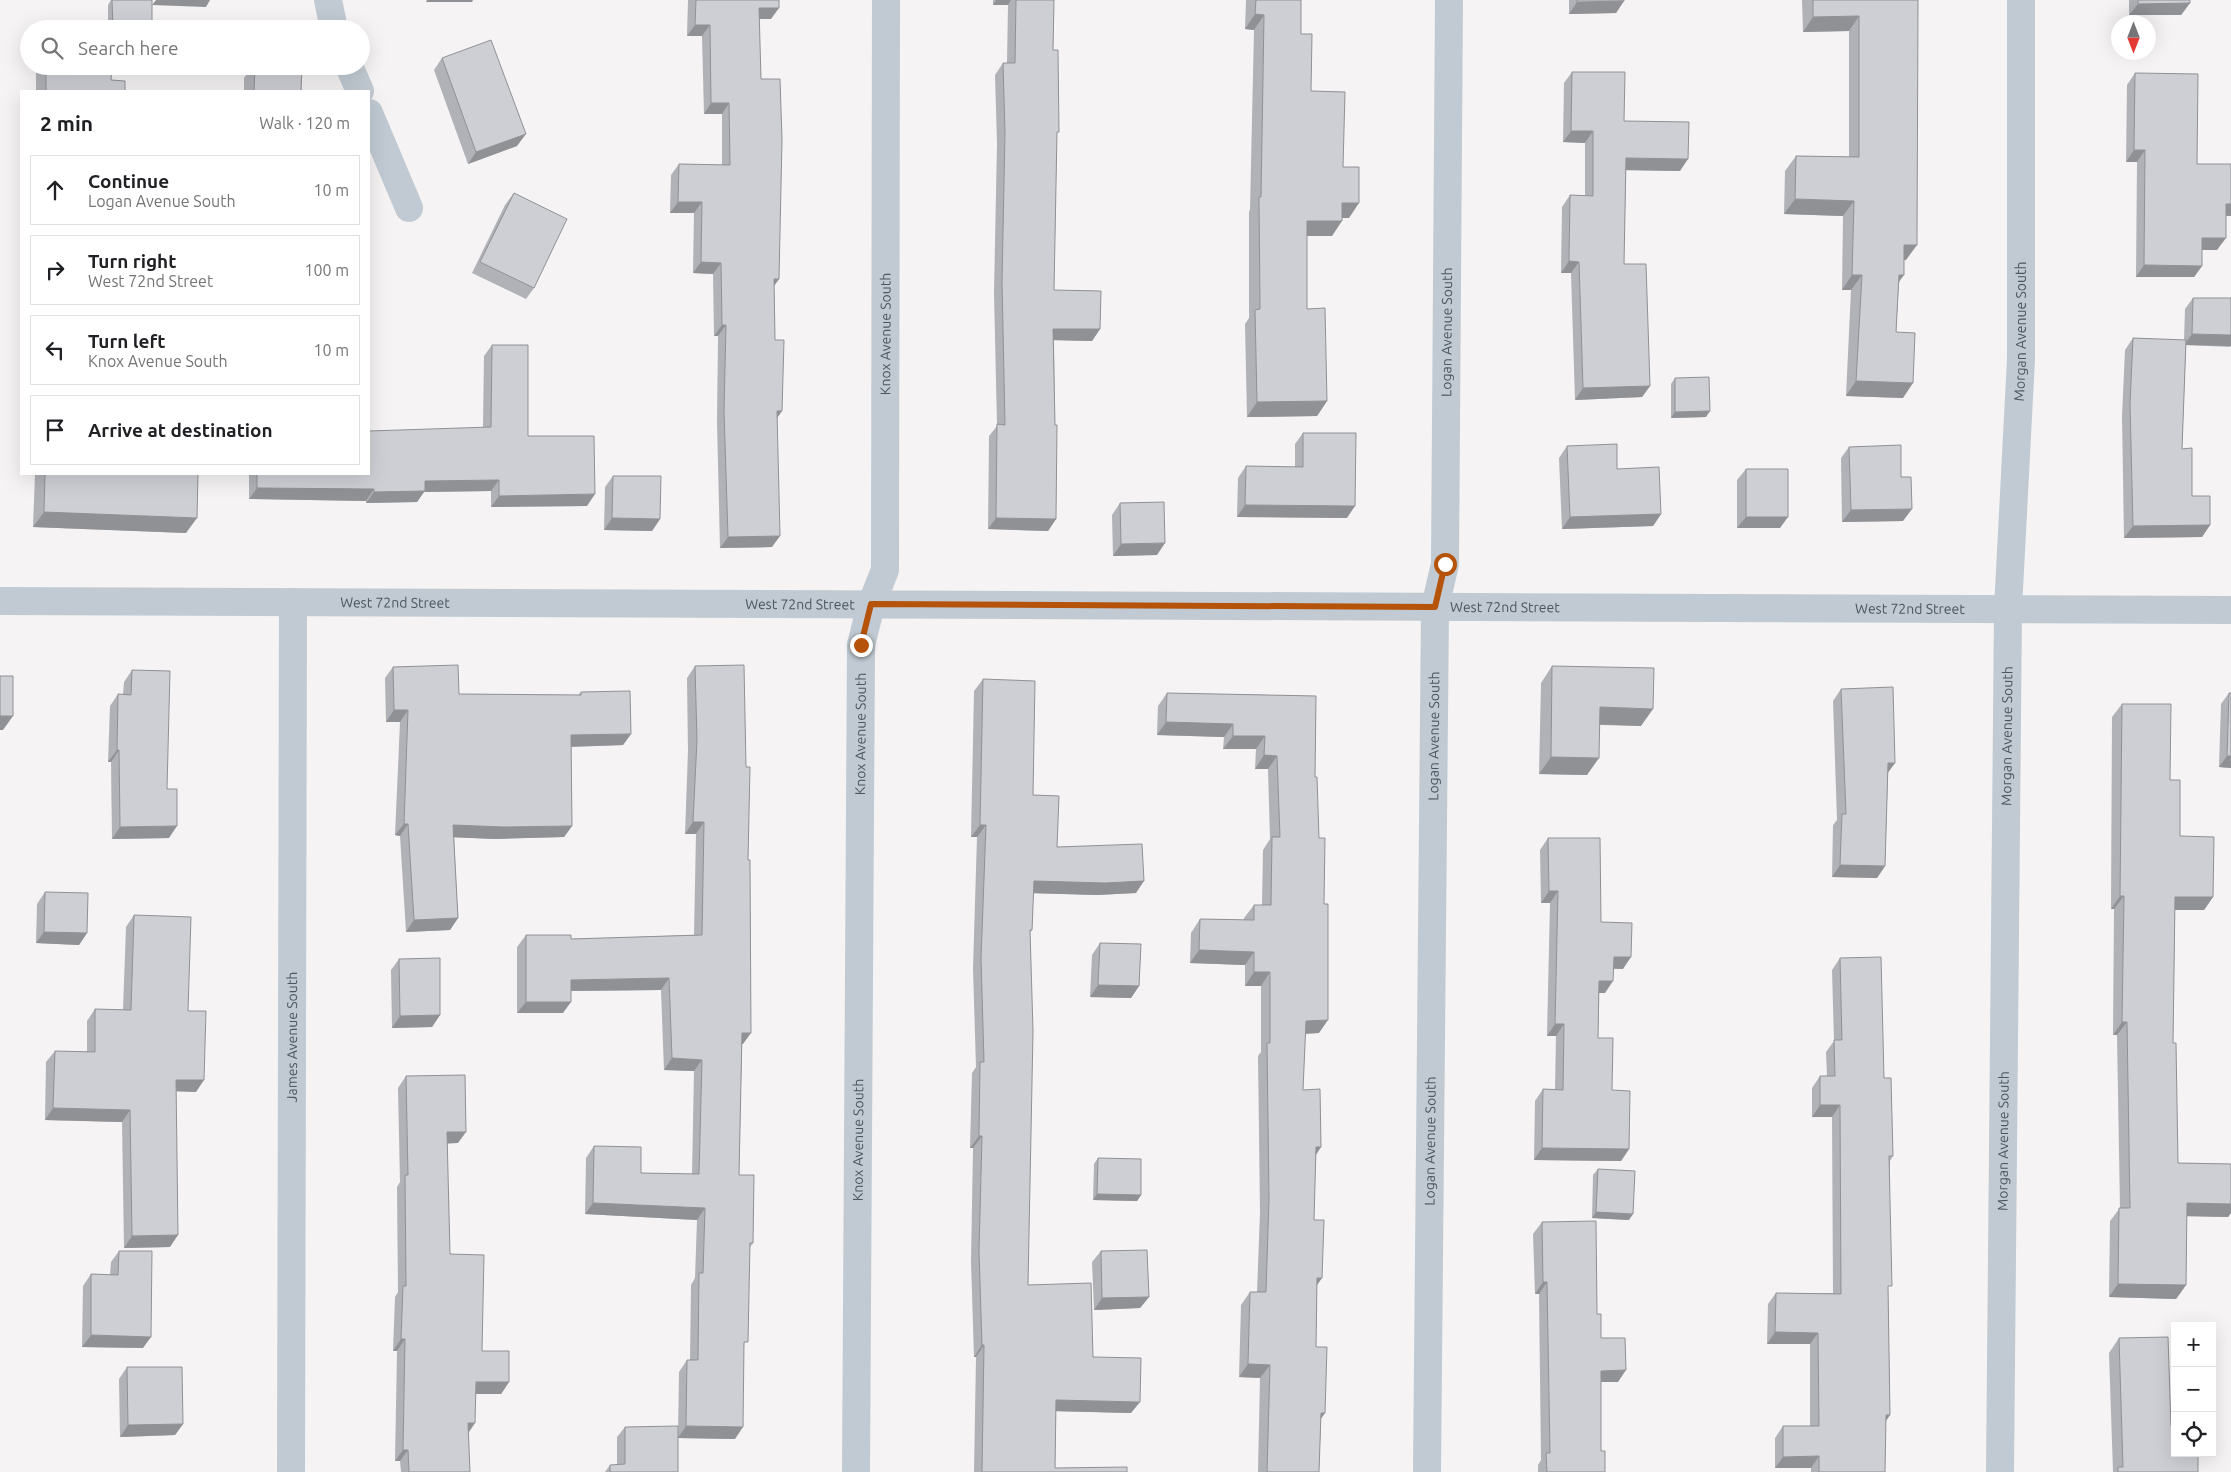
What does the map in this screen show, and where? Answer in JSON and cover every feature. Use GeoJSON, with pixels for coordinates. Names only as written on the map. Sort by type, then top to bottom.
{"type":"FeatureCollection","features":[{"type":"Feature","properties":{"kind":"street"},"geometry":{"type":"LineString","coordinates":[[328,0],[332,20]]}},
{"type":"Feature","properties":{"kind":"street","name":"Knox Avenue South"},"geometry":{"type":"LineString","coordinates":[[856,1472],[861,645],[871,604],[885,570],[886,0]]}},
{"type":"Feature","properties":{"kind":"street","name":"Logan Avenue South"},"geometry":{"type":"LineString","coordinates":[[1428,1472],[1435,607],[1445,564],[1449,0]]}},
{"type":"Feature","properties":{"kind":"street","name":"Morgan Avenue South"},"geometry":{"type":"LineString","coordinates":[[2000,1472],[2008,609],[2021,358],[2021,0]]}},
{"type":"Feature","properties":{"kind":"street"},"geometry":{"type":"LineString","coordinates":[[353,75],[360,90]]}},
{"type":"Feature","properties":{"kind":"street"},"geometry":{"type":"LineString","coordinates":[[370,115],[409,208]]}},
{"type":"Feature","properties":{"kind":"street","name":"West 72nd Street"},"geometry":{"type":"LineString","coordinates":[[0,601],[2231,610]]}},
{"type":"Feature","properties":{"kind":"street","name":"James Avenue South"},"geometry":{"type":"LineString","coordinates":[[291,1472],[293,602]]}},
{"type":"Feature","properties":{"kind":"building"},"geometry":{"type":"Polygon","coordinates":[[[112,0],[152,0],[152,20],[113,20],[112,0]]]}},
{"type":"Feature","properties":{"kind":"building"},"geometry":{"type":"Polygon","coordinates":[[[696,0],[779,0],[779,8],[759,8],[761,79],[780,79],[782,140],[779,279],[774,279],[775,340],[784,340],[782,411],[777,411],[780,536],[728,537],[724,410],[726,325],[722,325],[721,263],[701,262],[702,202],[678,202],[679,164],[730,165],[729,103],[711,103],[710,25],[695,25],[696,0]]]}},
{"type":"Feature","properties":{"kind":"building"},"geometry":{"type":"Polygon","coordinates":[[[1016,0],[1054,0],[1053,50],[1058,50],[1059,132],[1057,132],[1054,290],[1101,291],[1100,329],[1053,329],[1055,425],[1057,425],[1056,519],[996,518],[997,424],[1005,425],[1002,282],[1005,132],[1003,63],[1015,63],[1016,0]]]}},
{"type":"Feature","properties":{"kind":"building"},"geometry":{"type":"Polygon","coordinates":[[[1256,0],[1301,0],[1301,34],[1312,34],[1311,91],[1345,92],[1343,167],[1359,167],[1359,203],[1342,203],[1342,221],[1307,221],[1307,309],[1325,308],[1327,401],[1257,402],[1255,310],[1260,309],[1259,197],[1261,197],[1264,15],[1255,14],[1256,0]]]}},
{"type":"Feature","properties":{"kind":"building"},"geometry":{"type":"Polygon","coordinates":[[[1577,0],[1624,0],[1624,1],[1577,2],[1577,0]]]}},
{"type":"Feature","properties":{"kind":"building"},"geometry":{"type":"Polygon","coordinates":[[[1813,0],[1918,0],[1917,245],[1904,245],[1904,275],[1899,275],[1896,332],[1915,333],[1913,383],[1856,381],[1862,275],[1852,275],[1854,201],[1795,199],[1796,156],[1859,157],[1859,16],[1813,17],[1813,0]]]}},
{"type":"Feature","properties":{"kind":"building"},"geometry":{"type":"Polygon","coordinates":[[[2138,0],[2190,0],[2190,3],[2138,4],[2138,0]]]}},
{"type":"Feature","properties":{"kind":"building"},"geometry":{"type":"Polygon","coordinates":[[[491,40],[526,134],[476,152],[442,58],[491,40]]]}},
{"type":"Feature","properties":{"kind":"building"},"geometry":{"type":"Polygon","coordinates":[[[1572,72],[1625,72],[1624,121],[1689,122],[1688,159],[1626,158],[1624,264],[1646,264],[1650,386],[1583,388],[1579,262],[1569,261],[1570,195],[1593,196],[1593,131],[1571,131],[1572,72]]]}},
{"type":"Feature","properties":{"kind":"building"},"geometry":{"type":"Polygon","coordinates":[[[2135,73],[2198,74],[2197,164],[2231,164],[2231,204],[2226,204],[2226,238],[2202,238],[2202,266],[2144,265],[2145,150],[2134,150],[2135,73]]]}},
{"type":"Feature","properties":{"kind":"building"},"geometry":{"type":"Polygon","coordinates":[[[46,75],[111,75],[111,80],[125,81],[125,90],[46,90],[46,75]]]}},
{"type":"Feature","properties":{"kind":"building"},"geometry":{"type":"Polygon","coordinates":[[[255,75],[302,75],[301,90],[254,90],[255,75]]]}},
{"type":"Feature","properties":{"kind":"building"},"geometry":{"type":"Polygon","coordinates":[[[514,193],[567,219],[534,288],[480,262],[514,193]]]}},
{"type":"Feature","properties":{"kind":"building"},"geometry":{"type":"Polygon","coordinates":[[[2193,298],[2231,298],[2231,335],[2192,334],[2193,298]]]}},
{"type":"Feature","properties":{"kind":"building"},"geometry":{"type":"Polygon","coordinates":[[[2133,338],[2186,340],[2182,449],[2192,448],[2192,496],[2210,496],[2210,525],[2133,526],[2130,404],[2133,338]]]}},
{"type":"Feature","properties":{"kind":"building"},"geometry":{"type":"Polygon","coordinates":[[[492,345],[528,345],[528,436],[594,436],[595,494],[499,496],[499,480],[425,481],[425,491],[374,492],[374,489],[257,488],[257,475],[370,475],[370,431],[491,427],[492,345]]]}},
{"type":"Feature","properties":{"kind":"building"},"geometry":{"type":"Polygon","coordinates":[[[1709,377],[1710,411],[1675,412],[1675,378],[1709,377]]]}},
{"type":"Feature","properties":{"kind":"building"},"geometry":{"type":"Polygon","coordinates":[[[1303,433],[1356,433],[1355,506],[1245,505],[1246,466],[1303,467],[1303,433]]]}},
{"type":"Feature","properties":{"kind":"building"},"geometry":{"type":"Polygon","coordinates":[[[1617,444],[1617,469],[1659,467],[1661,514],[1570,517],[1567,446],[1617,444]]]}},
{"type":"Feature","properties":{"kind":"building"},"geometry":{"type":"Polygon","coordinates":[[[1901,445],[1901,477],[1911,477],[1912,509],[1851,510],[1849,447],[1901,445]]]}},
{"type":"Feature","properties":{"kind":"building"},"geometry":{"type":"Polygon","coordinates":[[[1746,469],[1788,469],[1788,517],[1746,517],[1746,469]]]}},
{"type":"Feature","properties":{"kind":"building"},"geometry":{"type":"Polygon","coordinates":[[[45,475],[198,475],[197,518],[44,512],[45,475]]]}},
{"type":"Feature","properties":{"kind":"building"},"geometry":{"type":"Polygon","coordinates":[[[613,476],[661,476],[660,519],[612,518],[613,476]]]}},
{"type":"Feature","properties":{"kind":"building"},"geometry":{"type":"Polygon","coordinates":[[[1164,502],[1165,543],[1121,544],[1120,503],[1164,502]]]}},
{"type":"Feature","properties":{"kind":"building"},"geometry":{"type":"Polygon","coordinates":[[[458,665],[459,694],[581,695],[581,692],[630,691],[631,734],[571,735],[572,826],[503,827],[453,825],[458,918],[414,920],[408,824],[404,824],[408,710],[394,710],[393,667],[458,665]]]}},
{"type":"Feature","properties":{"kind":"building"},"geometry":{"type":"Polygon","coordinates":[[[744,665],[746,767],[750,767],[748,860],[750,860],[751,1033],[742,1033],[739,1175],[754,1175],[753,1243],[750,1243],[748,1342],[744,1342],[743,1427],[686,1426],[687,1360],[698,1360],[699,1273],[703,1273],[705,1208],[593,1203],[594,1146],[641,1147],[641,1173],[699,1174],[702,1060],[672,1058],[669,978],[571,980],[571,1002],[526,1002],[526,935],[571,935],[571,939],[702,935],[704,822],[693,822],[697,740],[695,666],[744,665]]]}},
{"type":"Feature","properties":{"kind":"building"},"geometry":{"type":"Polygon","coordinates":[[[1552,666],[1654,668],[1653,709],[1600,707],[1599,758],[1551,757],[1552,666]]]}},
{"type":"Feature","properties":{"kind":"building"},"geometry":{"type":"Polygon","coordinates":[[[132,670],[170,671],[167,789],[177,789],[177,826],[120,827],[119,750],[117,750],[118,694],[131,695],[132,670]]]}},
{"type":"Feature","properties":{"kind":"building"},"geometry":{"type":"Polygon","coordinates":[[[0,676],[13,676],[13,716],[0,716],[0,676]]]}},
{"type":"Feature","properties":{"kind":"building"},"geometry":{"type":"Polygon","coordinates":[[[983,679],[1035,681],[1033,795],[1059,796],[1057,847],[1142,844],[1144,881],[1105,883],[1034,881],[1032,930],[1030,930],[1033,1031],[1028,1285],[1091,1283],[1093,1357],[1141,1358],[1140,1402],[1056,1400],[1055,1468],[1127,1467],[1127,1472],[982,1472],[984,1345],[982,1345],[979,1251],[982,1136],[979,1136],[980,1062],[984,1062],[981,958],[986,825],[980,825],[983,679]]]}},
{"type":"Feature","properties":{"kind":"building"},"geometry":{"type":"Polygon","coordinates":[[[1893,687],[1895,763],[1888,763],[1885,866],[1840,865],[1842,814],[1846,814],[1841,689],[1893,687]]]}},
{"type":"Feature","properties":{"kind":"building"},"geometry":{"type":"Polygon","coordinates":[[[1167,693],[1316,696],[1315,777],[1317,777],[1319,838],[1325,838],[1324,904],[1328,904],[1328,1020],[1306,1021],[1303,1090],[1320,1089],[1321,1147],[1316,1147],[1314,1220],[1324,1220],[1322,1278],[1317,1278],[1316,1347],[1327,1347],[1325,1413],[1321,1413],[1319,1472],[1267,1472],[1270,1365],[1248,1364],[1250,1292],[1266,1292],[1269,1199],[1267,1043],[1270,1043],[1270,972],[1254,972],[1254,952],[1199,950],[1200,919],[1254,920],[1254,905],[1271,905],[1272,837],[1280,837],[1277,756],[1264,755],[1265,736],[1233,736],[1233,724],[1166,722],[1167,693]]]}},
{"type":"Feature","properties":{"kind":"building"},"geometry":{"type":"Polygon","coordinates":[[[2229,693],[2231,693],[2231,756],[2227,756],[2229,693]]]}},
{"type":"Feature","properties":{"kind":"building"},"geometry":{"type":"Polygon","coordinates":[[[2122,704],[2171,704],[2170,780],[2180,780],[2180,836],[2214,837],[2213,897],[2175,897],[2173,1043],[2176,1043],[2178,1163],[2231,1164],[2231,1204],[2187,1203],[2186,1285],[2118,1284],[2119,1208],[2130,1208],[2127,1022],[2122,1022],[2124,896],[2120,896],[2122,704]]]}},
{"type":"Feature","properties":{"kind":"building"},"geometry":{"type":"Polygon","coordinates":[[[1548,838],[1600,838],[1601,922],[1632,923],[1631,957],[1614,957],[1613,981],[1599,981],[1598,1038],[1613,1038],[1612,1090],[1630,1091],[1629,1149],[1542,1148],[1543,1089],[1563,1090],[1564,1024],[1555,1024],[1558,891],[1549,891],[1548,838]]]}},
{"type":"Feature","properties":{"kind":"building"},"geometry":{"type":"Polygon","coordinates":[[[45,892],[88,893],[87,933],[44,932],[45,892]]]}},
{"type":"Feature","properties":{"kind":"building"},"geometry":{"type":"Polygon","coordinates":[[[134,915],[191,917],[188,1011],[206,1011],[204,1080],[176,1080],[178,1235],[132,1236],[130,1110],[53,1108],[55,1051],[95,1052],[95,1009],[131,1010],[134,915]]]}},
{"type":"Feature","properties":{"kind":"building"},"geometry":{"type":"Polygon","coordinates":[[[1100,943],[1141,944],[1139,986],[1098,985],[1100,943]]]}},
{"type":"Feature","properties":{"kind":"building"},"geometry":{"type":"Polygon","coordinates":[[[1881,957],[1884,1078],[1891,1078],[1893,1156],[1889,1156],[1892,1286],[1888,1286],[1890,1415],[1886,1415],[1885,1472],[1819,1472],[1819,1456],[1783,1457],[1783,1426],[1819,1426],[1818,1333],[1775,1332],[1776,1293],[1841,1294],[1840,1105],[1820,1105],[1820,1076],[1835,1076],[1834,1040],[1842,1040],[1840,958],[1881,957]]]}},
{"type":"Feature","properties":{"kind":"building"},"geometry":{"type":"Polygon","coordinates":[[[440,958],[440,1015],[400,1016],[399,959],[440,958]]]}},
{"type":"Feature","properties":{"kind":"building"},"geometry":{"type":"Polygon","coordinates":[[[465,1075],[466,1132],[447,1132],[450,1254],[484,1255],[482,1351],[509,1351],[509,1382],[476,1382],[475,1423],[468,1423],[470,1472],[409,1472],[408,1450],[403,1450],[405,1339],[401,1339],[403,1286],[406,1286],[405,1175],[408,1175],[406,1076],[465,1075]]]}},
{"type":"Feature","properties":{"kind":"building"},"geometry":{"type":"Polygon","coordinates":[[[1098,1158],[1141,1159],[1141,1195],[1097,1194],[1098,1158]]]}},
{"type":"Feature","properties":{"kind":"building"},"geometry":{"type":"Polygon","coordinates":[[[1598,1169],[1635,1171],[1633,1214],[1596,1212],[1598,1169]]]}},
{"type":"Feature","properties":{"kind":"building"},"geometry":{"type":"Polygon","coordinates":[[[1596,1221],[1597,1314],[1601,1314],[1601,1338],[1625,1338],[1626,1370],[1601,1371],[1601,1451],[1605,1451],[1605,1472],[1547,1472],[1546,1453],[1550,1453],[1547,1282],[1543,1282],[1542,1222],[1596,1221]]]}},
{"type":"Feature","properties":{"kind":"building"},"geometry":{"type":"Polygon","coordinates":[[[1147,1250],[1149,1297],[1102,1298],[1101,1251],[1147,1250]]]}},
{"type":"Feature","properties":{"kind":"building"},"geometry":{"type":"Polygon","coordinates":[[[119,1251],[152,1251],[151,1337],[91,1335],[91,1274],[118,1275],[119,1251]]]}},
{"type":"Feature","properties":{"kind":"building"},"geometry":{"type":"Polygon","coordinates":[[[2168,1337],[2171,1457],[2198,1457],[2198,1472],[2118,1472],[2118,1467],[2123,1467],[2119,1338],[2168,1337]]]}},
{"type":"Feature","properties":{"kind":"building"},"geometry":{"type":"Polygon","coordinates":[[[127,1367],[182,1367],[183,1424],[128,1425],[127,1367]]]}},
{"type":"Feature","properties":{"kind":"building"},"geometry":{"type":"Polygon","coordinates":[[[678,1426],[678,1472],[610,1472],[610,1465],[625,1464],[625,1427],[678,1426]]]}},
{"type":"Feature","properties":{"kind":"route"},"geometry":{"type":"LineString","coordinates":[[861,645],[871,604],[1435,607],[1445,564]]}}]}
